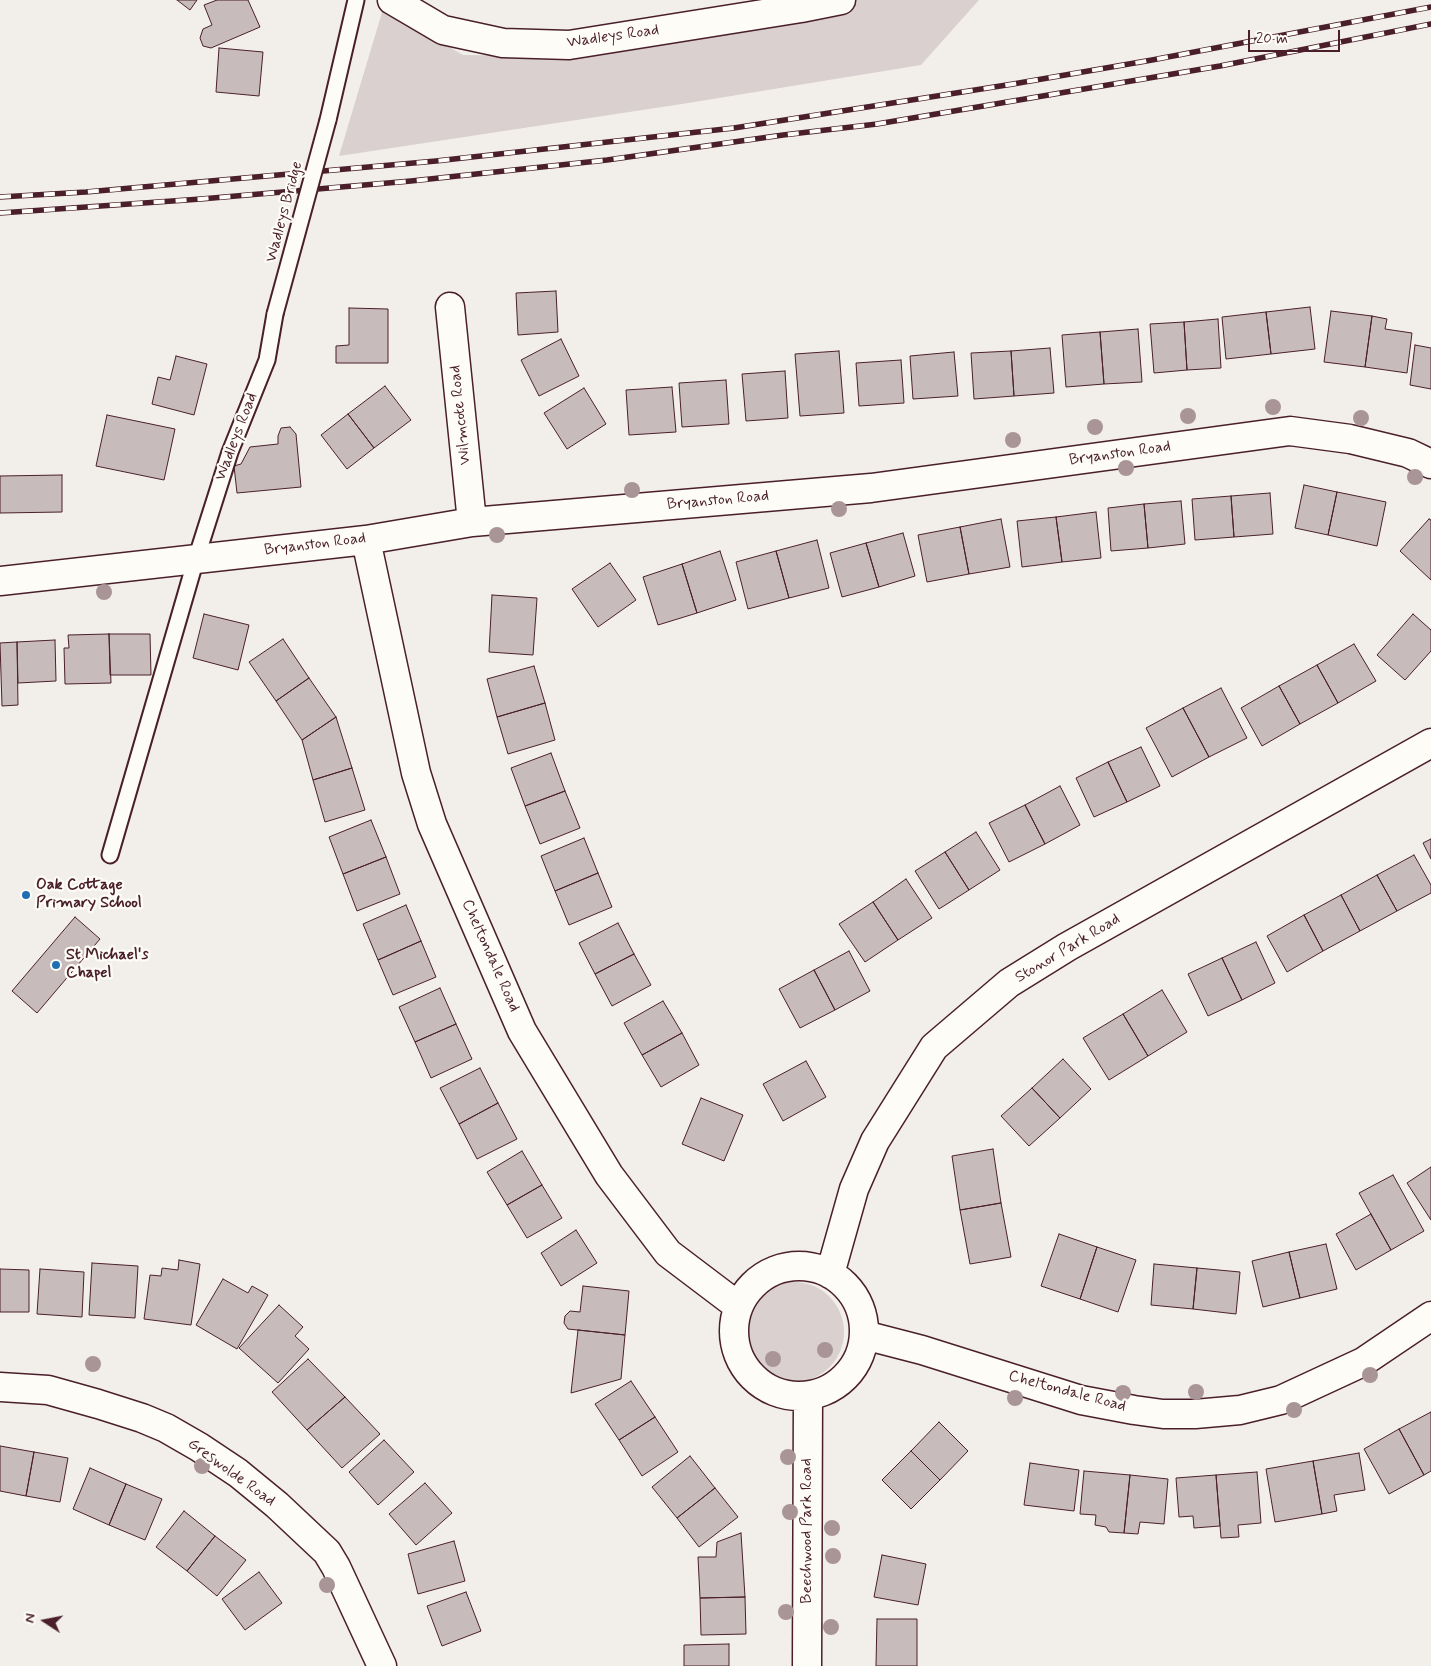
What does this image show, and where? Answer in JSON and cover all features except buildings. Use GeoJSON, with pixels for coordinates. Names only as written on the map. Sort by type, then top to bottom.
{"type":"FeatureCollection","features":[{"type":"Feature","properties":{"kind":"street","name":"Wadleys Road"},"geometry":{"type":"LineString","coordinates":[[392,0],[443,30],[502,43],[569,45],[841,0]]}},
{"type":"Feature","properties":{"kind":"street","name":"Wilmcote Road"},"geometry":{"type":"LineString","coordinates":[[450,307],[472,522]]}},
{"type":"Feature","properties":{"kind":"street","name":"Bryanston Road"},"geometry":{"type":"LineString","coordinates":[[0,581],[366,540],[472,522],[871,488],[1290,432],[1350,439],[1408,453],[1431,464]]}},
{"type":"Feature","properties":{"kind":"street","name":"Cheltondale Road"},"geometry":{"type":"LineString","coordinates":[[366,540],[416,773],[432,824],[522,1031],[608,1175],[668,1253],[738,1306]]}},
{"type":"Feature","properties":{"kind":"street","name":"Stonor Park Road"},"geometry":{"type":"LineString","coordinates":[[830,1274],[854,1190],[875,1141],[934,1047],[1009,984],[1067,947],[1431,743]]}},
{"type":"Feature","properties":{"kind":"street"},"geometry":{"type":"LineString","coordinates":[[794,1266],[812,1267],[830,1274],[842,1282],[852,1293],[859,1306],[863,1320],[864,1335],[859,1357],[847,1376],[829,1389],[808,1396],[774,1392],[747,1371],[734,1340],[738,1306],[748,1291],[761,1278],[777,1270],[794,1266]]}},
{"type":"Feature","properties":{"kind":"street","name":"Cheltondale Road"},"geometry":{"type":"LineString","coordinates":[[864,1335],[922,1350],[1081,1400],[1153,1413],[1195,1414],[1240,1410],[1281,1400],[1363,1362],[1431,1316]]}},
{"type":"Feature","properties":{"kind":"street","name":"Greswolde Road"},"geometry":{"type":"LineString","coordinates":[[0,1387],[48,1390],[142,1418],[166,1428],[238,1473],[327,1552],[336,1567],[382,1666]]}},
{"type":"Feature","properties":{"kind":"street","name":"Beechwood Park Road"},"geometry":{"type":"LineString","coordinates":[[807,1666],[808,1396]]}},
{"type":"Feature","properties":{"kind":"lane","name":"Wadleys Bridge"},"geometry":{"type":"LineString","coordinates":[[275,314],[328,120],[356,0]]}},
{"type":"Feature","properties":{"kind":"lane","name":"Wadleys Road"},"geometry":{"type":"LineString","coordinates":[[110,855],[196,559],[230,452],[267,360],[275,314]]}},
{"type":"Feature","properties":{"kind":"shaded area"},"geometry":{"type":"Polygon","coordinates":[[[847,0],[979,0],[921,65],[682,104],[339,156],[383,9],[463,55],[528,56],[847,0]]]}},
{"type":"Feature","properties":{"kind":"shaded area"},"geometry":{"type":"Polygon","coordinates":[[[794,1282],[804,1283],[822,1290],[836,1304],[843,1322],[843,1342],[836,1360],[822,1374],[804,1381],[794,1382],[784,1381],[766,1374],[752,1360],[745,1342],[744,1332],[745,1322],[752,1304],[766,1290],[784,1283],[794,1282]]]}},
{"type":"Feature","properties":{"kind":"railway"},"geometry":{"type":"LineString","coordinates":[[0,197],[86,192],[436,161],[734,128],[1152,60],[1431,7]]}},
{"type":"Feature","properties":{"kind":"railway"},"geometry":{"type":"LineString","coordinates":[[0,213],[201,199],[411,181],[607,160],[783,135],[877,124],[1220,66],[1431,24]]}},
{"type":"Feature","properties":{"kind":"place","name":"Oak Cottage Primary School"},"geometry":{"type":"Point","coordinates":[26,895]}},
{"type":"Feature","properties":{"kind":"place","name":"St Michael's Chapel"},"geometry":{"type":"Point","coordinates":[56,965]}}]}
